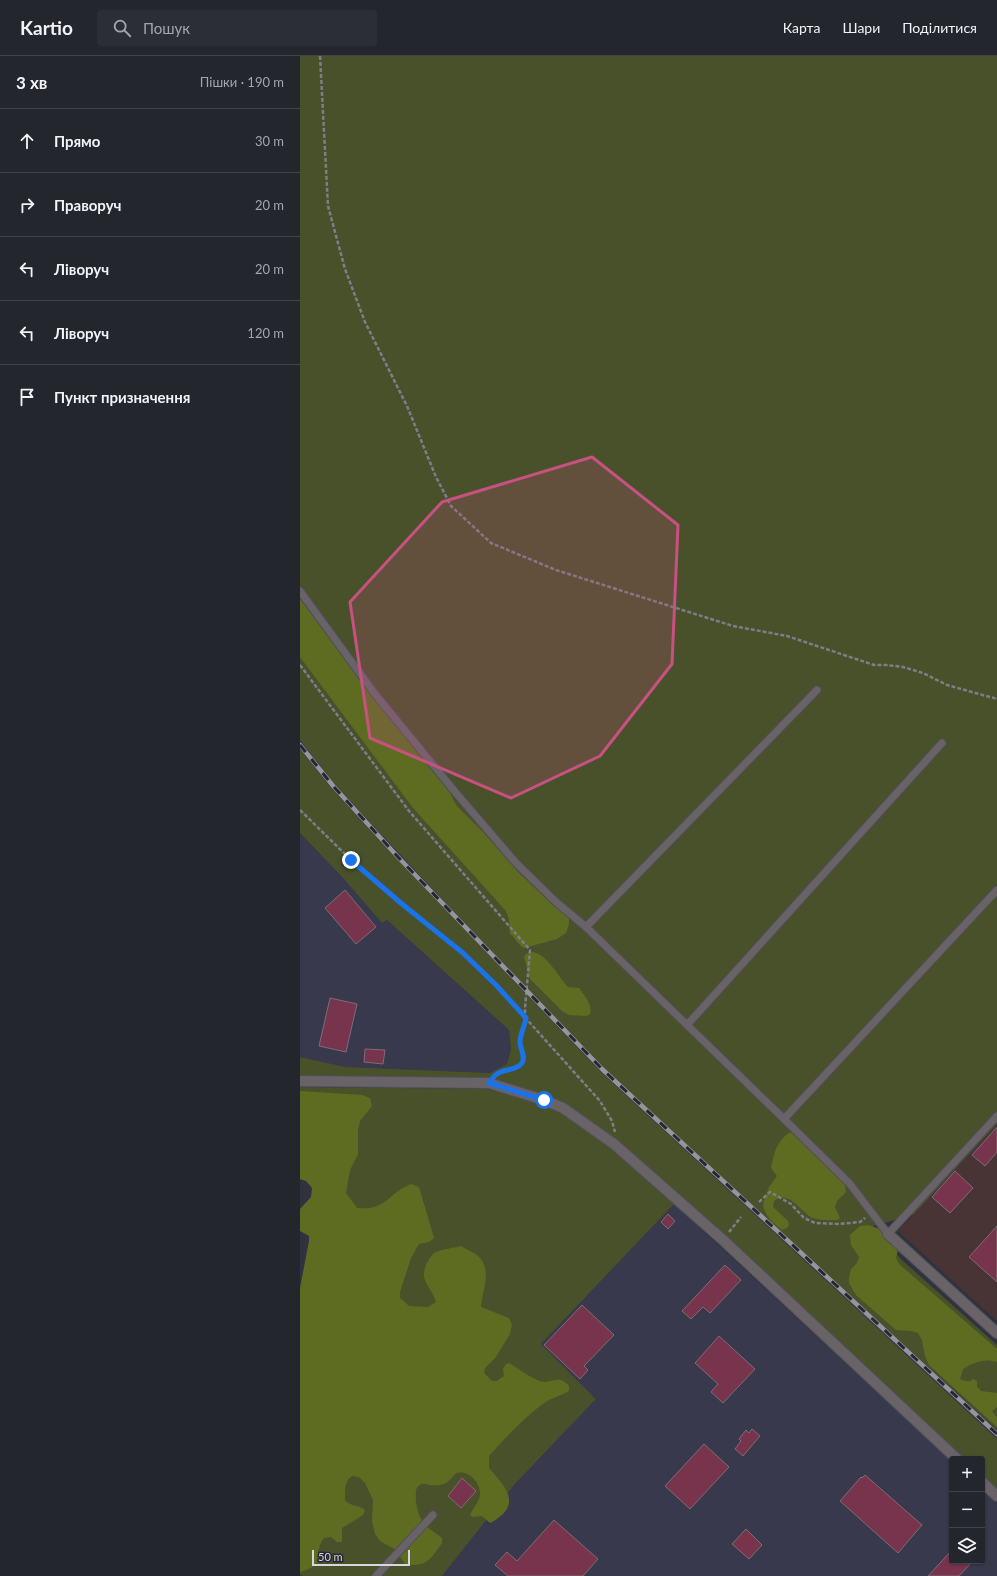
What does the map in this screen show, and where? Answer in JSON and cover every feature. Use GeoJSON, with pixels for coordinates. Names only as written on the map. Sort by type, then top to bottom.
{"type":"FeatureCollection","features":[{"type":"Feature","properties":{"kind":"street"},"geometry":{"type":"LineString","coordinates":[[300,1081],[489,1083],[544,1100],[563,1108],[614,1144],[723,1240],[954,1456]]}},
{"type":"Feature","properties":{"kind":"street"},"geometry":{"type":"LineString","coordinates":[[888,1234],[997,1333]]}},
{"type":"Feature","properties":{"kind":"street"},"geometry":{"type":"LineString","coordinates":[[985,1485],[997,1496]]}},
{"type":"Feature","properties":{"kind":"lane"},"geometry":{"type":"LineString","coordinates":[[300,591],[375,694],[456,793],[516,863],[556,902],[586,927],[688,1025],[850,1184],[888,1234],[997,1116]]}},
{"type":"Feature","properties":{"kind":"lane"},"geometry":{"type":"LineString","coordinates":[[586,927],[817,690]]}},
{"type":"Feature","properties":{"kind":"lane"},"geometry":{"type":"LineString","coordinates":[[688,1025],[942,743]]}},
{"type":"Feature","properties":{"kind":"lane"},"geometry":{"type":"LineString","coordinates":[[784,1119],[997,890]]}},
{"type":"Feature","properties":{"kind":"lane"},"geometry":{"type":"LineString","coordinates":[[376,1576],[433,1515]]}},
{"type":"Feature","properties":{"kind":"path"},"geometry":{"type":"LineString","coordinates":[[320,56],[328,206],[345,269],[365,322],[406,406],[436,477],[451,506],[491,543],[556,570],[732,626],[787,636],[874,665],[903,667],[923,673],[947,685],[997,699]]}},
{"type":"Feature","properties":{"kind":"path"},"geometry":{"type":"LineString","coordinates":[[300,665],[409,811],[530,950],[525,1008],[526,1018],[520,1043],[524,1057],[522,1062],[514,1068],[508,1071],[501,1071],[496,1074],[489,1083]]}},
{"type":"Feature","properties":{"kind":"path"},"geometry":{"type":"LineString","coordinates":[[300,810],[351,860],[402,904],[463,953],[496,985],[600,1101],[612,1121],[615,1131],[614,1144]]}},
{"type":"Feature","properties":{"kind":"path"},"geometry":{"type":"LineString","coordinates":[[759,1202],[770,1192],[791,1204],[804,1218],[815,1223],[839,1224],[860,1222],[871,1212]]}},
{"type":"Feature","properties":{"kind":"path"},"geometry":{"type":"LineString","coordinates":[[723,1240],[741,1217]]}},
{"type":"Feature","properties":{"kind":"highlighted area"},"geometry":{"type":"Polygon","coordinates":[[[592,457],[678,525],[672,664],[600,756],[511,798],[370,738],[350,602],[442,502],[592,457]]]}},
{"type":"Feature","properties":{"kind":"shaded area"},"geometry":{"type":"Polygon","coordinates":[[[300,740],[336,786],[469,928],[604,1068],[997,1430],[997,1439],[600,1071],[332,789],[300,749],[300,740]]]}},
{"type":"Feature","properties":{"kind":"shaded area"},"geometry":{"type":"Polygon","coordinates":[[[300,833],[343,878],[382,923],[387,920],[509,1030],[511,1049],[507,1064],[490,1073],[346,1067],[300,1057],[300,833]]]}},
{"type":"Feature","properties":{"kind":"shaded area"},"geometry":{"type":"Polygon","coordinates":[[[997,1124],[997,1321],[898,1231],[997,1124]]]}},
{"type":"Feature","properties":{"kind":"shaded area"},"geometry":{"type":"Polygon","coordinates":[[[674,1204],[949,1459],[949,1564],[985,1564],[985,1493],[997,1504],[997,1576],[442,1576],[515,1484],[596,1399],[541,1344],[674,1204]]]}},
{"type":"Feature","properties":{"kind":"green space"},"geometry":{"type":"Polygon","coordinates":[[[300,56],[997,56],[997,1124],[913,1215],[873,1226],[876,1232],[902,1260],[997,1345],[997,1430],[604,1068],[469,928],[336,786],[300,740],[300,56]]]}},
{"type":"Feature","properties":{"kind":"green space"},"geometry":{"type":"Polygon","coordinates":[[[300,599],[372,696],[450,793],[456,805],[484,833],[518,872],[554,906],[567,914],[569,924],[566,933],[557,939],[524,948],[510,934],[509,919],[506,911],[413,808],[300,657],[300,599]]]}},
{"type":"Feature","properties":{"kind":"green space"},"geometry":{"type":"Polygon","coordinates":[[[300,749],[332,789],[396,858],[600,1071],[997,1439],[997,1489],[985,1478],[985,1456],[962,1456],[767,1275],[621,1144],[510,1085],[300,1076],[300,1057],[346,1067],[490,1073],[507,1064],[511,1049],[509,1030],[387,920],[382,923],[343,878],[300,833],[300,749]]]}},
{"type":"Feature","properties":{"kind":"green space"},"geometry":{"type":"Polygon","coordinates":[[[532,952],[542,956],[552,966],[568,987],[579,988],[589,1004],[591,1011],[590,1014],[587,1016],[569,1015],[562,1011],[530,979],[524,957],[526,954],[532,952]]]}},
{"type":"Feature","properties":{"kind":"green space"},"geometry":{"type":"Polygon","coordinates":[[[300,1087],[488,1089],[524,1097],[562,1114],[597,1137],[628,1162],[674,1204],[541,1344],[596,1399],[515,1484],[442,1576],[300,1575],[300,1359],[354,1122],[300,1110],[300,1087]]]}},
{"type":"Feature","properties":{"kind":"green space"},"geometry":{"type":"Polygon","coordinates":[[[300,1091],[362,1095],[370,1098],[372,1106],[360,1121],[358,1130],[358,1154],[350,1170],[346,1193],[357,1208],[375,1207],[411,1184],[419,1187],[434,1238],[429,1242],[419,1244],[411,1258],[400,1292],[400,1298],[409,1306],[428,1307],[436,1302],[424,1276],[426,1264],[436,1252],[461,1246],[476,1255],[484,1263],[486,1275],[481,1307],[509,1318],[512,1325],[510,1334],[496,1357],[485,1368],[484,1373],[492,1381],[497,1381],[504,1376],[503,1369],[506,1364],[509,1363],[537,1380],[546,1382],[560,1380],[569,1386],[569,1391],[549,1400],[525,1418],[489,1456],[489,1468],[498,1478],[509,1496],[507,1508],[503,1514],[495,1520],[490,1523],[482,1516],[473,1517],[470,1515],[480,1495],[480,1490],[476,1481],[464,1473],[455,1474],[447,1483],[441,1485],[421,1484],[418,1487],[416,1490],[416,1500],[419,1516],[422,1522],[442,1538],[442,1543],[431,1558],[418,1565],[405,1564],[396,1550],[380,1541],[375,1534],[372,1521],[373,1500],[365,1483],[359,1477],[352,1476],[346,1483],[345,1500],[350,1504],[365,1510],[363,1515],[342,1528],[342,1542],[337,1542],[331,1537],[324,1538],[320,1544],[317,1562],[309,1569],[300,1572],[300,1288],[309,1236],[300,1231],[300,1209],[311,1197],[312,1188],[306,1181],[300,1179],[300,1091]]]}},
{"type":"Feature","properties":{"kind":"green space"},"geometry":{"type":"Polygon","coordinates":[[[790,1132],[797,1137],[845,1185],[846,1192],[837,1201],[835,1207],[840,1218],[838,1220],[822,1220],[813,1218],[795,1203],[785,1198],[780,1198],[774,1201],[773,1207],[788,1221],[789,1225],[787,1228],[782,1230],[765,1212],[763,1204],[769,1187],[777,1176],[771,1168],[775,1152],[782,1139],[790,1132]]]}},
{"type":"Feature","properties":{"kind":"green space"},"geometry":{"type":"Polygon","coordinates":[[[868,1225],[881,1229],[889,1234],[898,1247],[896,1258],[899,1264],[997,1349],[997,1362],[988,1360],[971,1364],[963,1369],[960,1379],[968,1381],[973,1379],[977,1381],[977,1387],[981,1391],[997,1393],[997,1407],[992,1411],[997,1418],[997,1427],[929,1365],[925,1356],[922,1340],[918,1333],[896,1330],[856,1295],[849,1283],[849,1277],[851,1269],[857,1263],[859,1257],[851,1245],[850,1235],[860,1226],[868,1225]]]}},
{"type":"Feature","properties":{"kind":"building"},"geometry":{"type":"Polygon","coordinates":[[[345,890],[376,927],[356,944],[325,908],[345,890]]]}},
{"type":"Feature","properties":{"kind":"building"},"geometry":{"type":"Polygon","coordinates":[[[330,998],[357,1004],[346,1052],[319,1046],[330,998]]]}},
{"type":"Feature","properties":{"kind":"building"},"geometry":{"type":"Polygon","coordinates":[[[365,1049],[385,1050],[383,1064],[364,1062],[365,1049]]]}},
{"type":"Feature","properties":{"kind":"building"},"geometry":{"type":"Polygon","coordinates":[[[997,1127],[997,1152],[985,1166],[972,1155],[997,1127]]]}},
{"type":"Feature","properties":{"kind":"building"},"geometry":{"type":"Polygon","coordinates":[[[955,1171],[973,1188],[950,1213],[932,1197],[955,1171]]]}},
{"type":"Feature","properties":{"kind":"building"},"geometry":{"type":"Polygon","coordinates":[[[668,1214],[675,1221],[668,1229],[661,1222],[668,1214]]]}},
{"type":"Feature","properties":{"kind":"building"},"geometry":{"type":"Polygon","coordinates":[[[997,1226],[997,1282],[969,1257],[997,1226]]]}},
{"type":"Feature","properties":{"kind":"building"},"geometry":{"type":"Polygon","coordinates":[[[725,1265],[741,1280],[710,1313],[703,1307],[691,1319],[682,1311],[725,1265]]]}},
{"type":"Feature","properties":{"kind":"building"},"geometry":{"type":"Polygon","coordinates":[[[582,1305],[614,1335],[584,1366],[588,1370],[580,1379],[544,1345],[582,1305]]]}},
{"type":"Feature","properties":{"kind":"building"},"geometry":{"type":"Polygon","coordinates":[[[719,1336],[755,1369],[723,1403],[711,1392],[718,1384],[695,1363],[719,1336]]]}},
{"type":"Feature","properties":{"kind":"building"},"geometry":{"type":"Polygon","coordinates":[[[752,1429],[760,1436],[743,1456],[735,1449],[741,1441],[739,1439],[746,1430],[749,1433],[752,1429]]]}},
{"type":"Feature","properties":{"kind":"building"},"geometry":{"type":"Polygon","coordinates":[[[704,1444],[729,1467],[690,1509],[665,1486],[704,1444]]]}},
{"type":"Feature","properties":{"kind":"building"},"geometry":{"type":"Polygon","coordinates":[[[865,1475],[922,1525],[898,1553],[840,1501],[861,1477],[862,1478],[865,1475]]]}},
{"type":"Feature","properties":{"kind":"building"},"geometry":{"type":"Polygon","coordinates":[[[462,1478],[476,1491],[461,1508],[448,1496],[462,1478]]]}},
{"type":"Feature","properties":{"kind":"building"},"geometry":{"type":"Polygon","coordinates":[[[554,1520],[598,1559],[583,1576],[508,1576],[495,1565],[507,1552],[517,1561],[554,1520]]]}},
{"type":"Feature","properties":{"kind":"building"},"geometry":{"type":"Polygon","coordinates":[[[746,1529],[762,1545],[749,1559],[732,1544],[746,1529]]]}},
{"type":"Feature","properties":{"kind":"building"},"geometry":{"type":"Polygon","coordinates":[[[949,1553],[949,1564],[970,1564],[959,1576],[928,1576],[949,1553]]]}},
{"type":"Feature","properties":{"kind":"railway"},"geometry":{"type":"LineString","coordinates":[[300,745],[334,787],[398,857],[602,1069],[997,1434]]}},
{"type":"Feature","properties":{"kind":"route"},"geometry":{"type":"LineString","coordinates":[[351,860],[402,904],[463,953],[496,985],[526,1018],[526,1025],[520,1037],[524,1057],[522,1062],[519,1066],[496,1074],[489,1083],[544,1100]]}}]}
